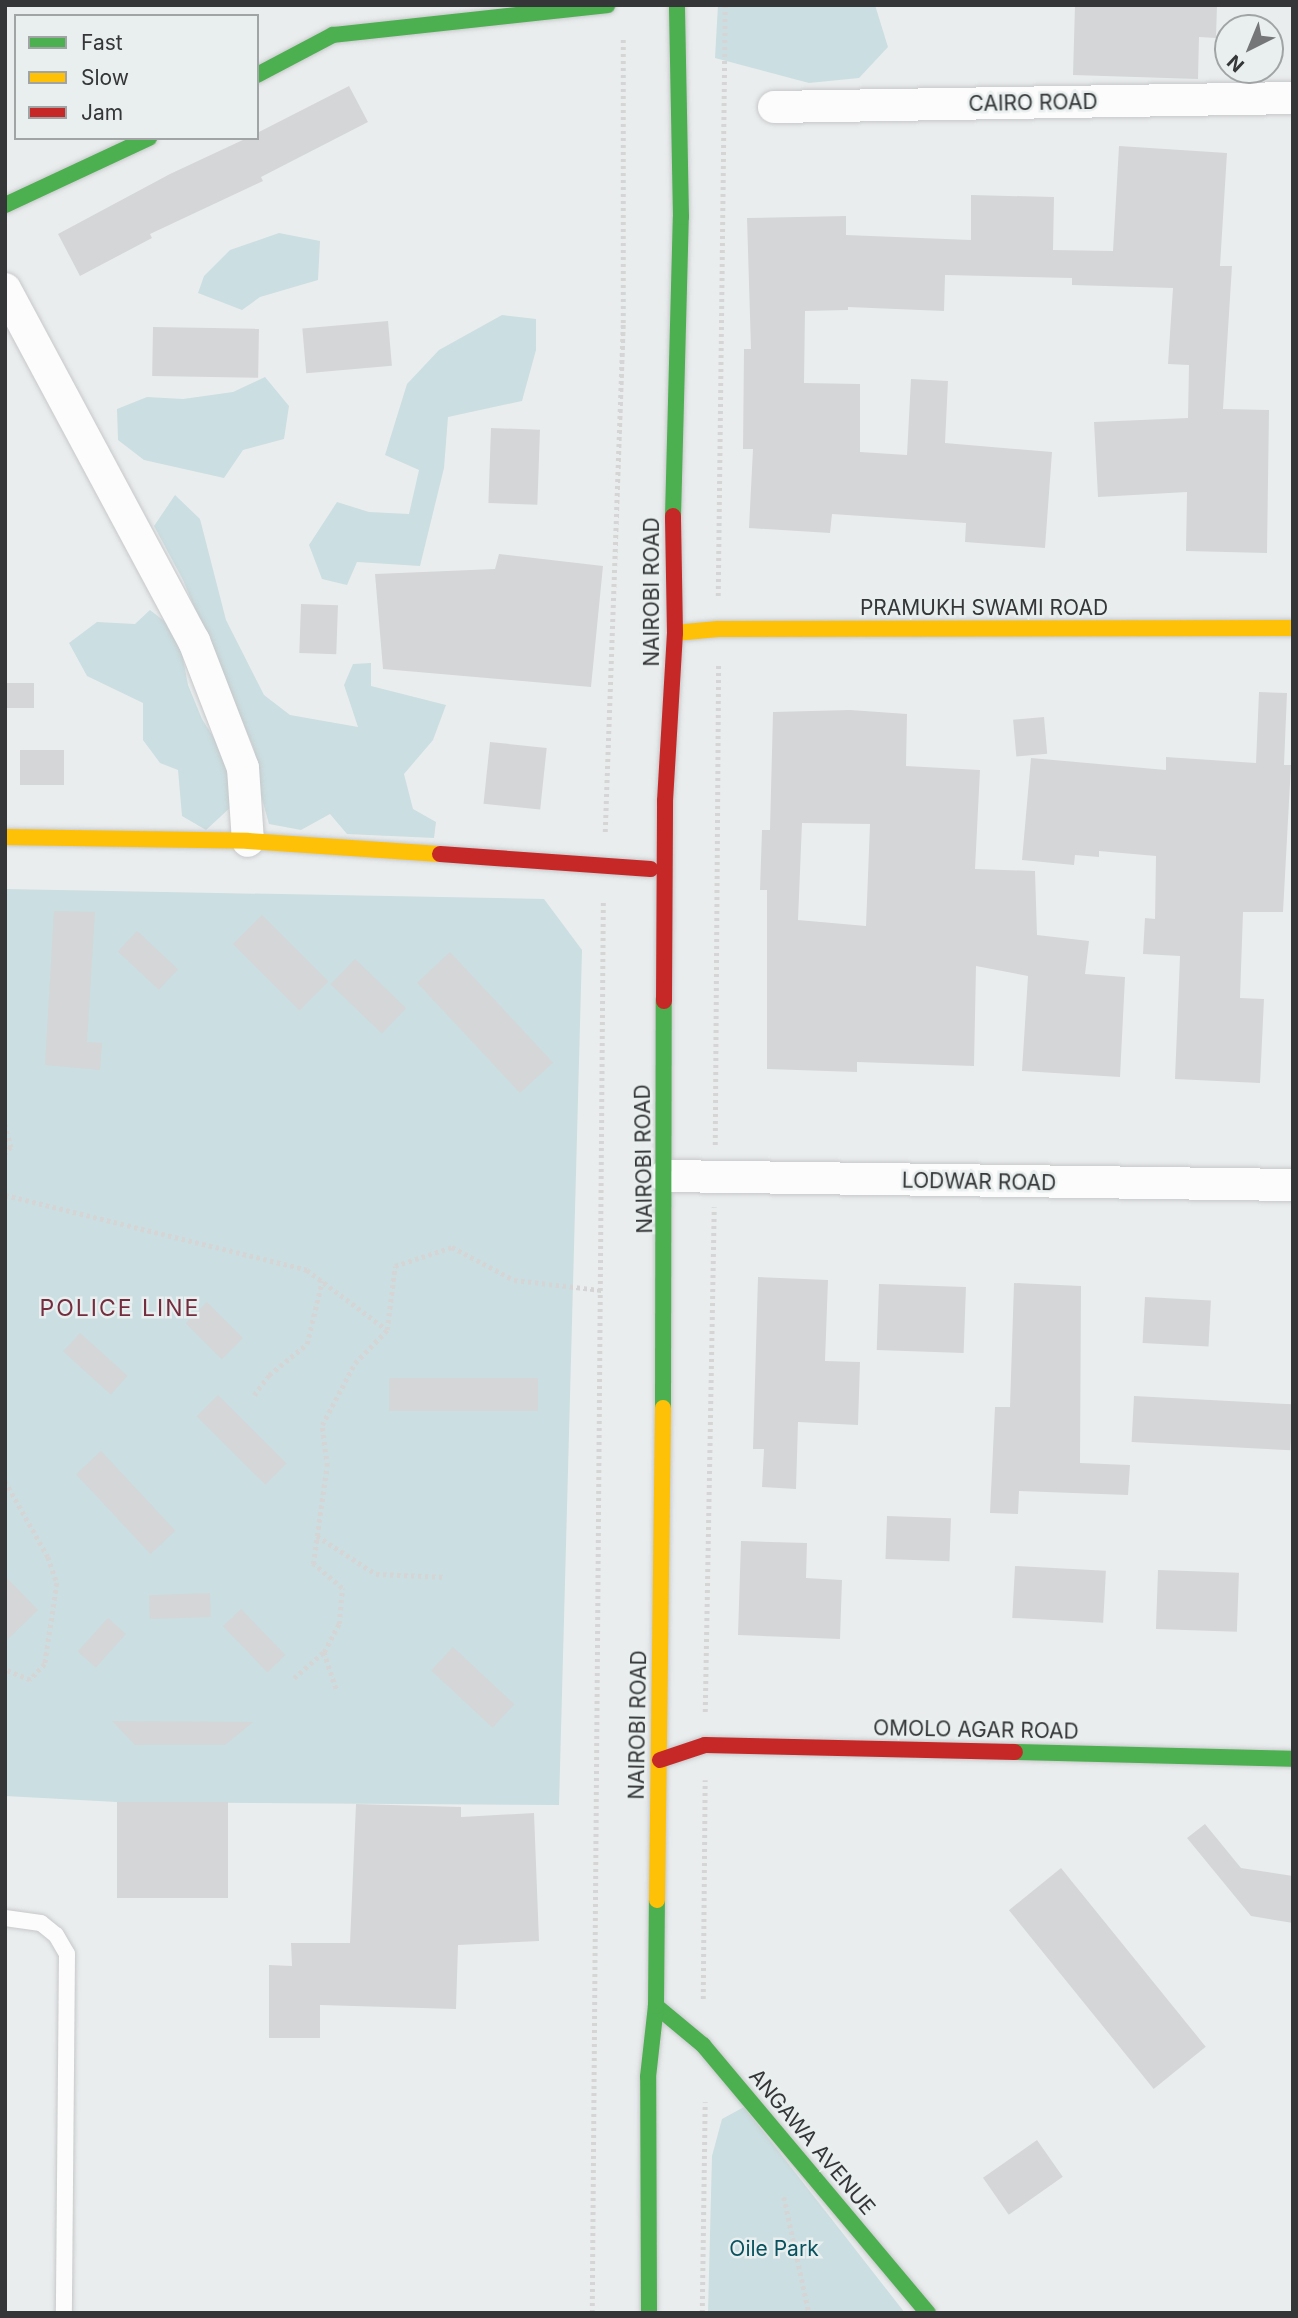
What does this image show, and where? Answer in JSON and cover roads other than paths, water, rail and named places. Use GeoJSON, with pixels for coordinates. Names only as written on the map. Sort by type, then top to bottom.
{"type":"FeatureCollection","features":[{"type":"Feature","properties":{"kind":"main road"},"geometry":{"type":"LineString","coordinates":[[259,74],[333,35],[607,5]]}},
{"type":"Feature","properties":{"kind":"main road"},"geometry":{"type":"LineString","coordinates":[[662,5],[663,191]]}},
{"type":"Feature","properties":{"kind":"main road","name":"NAIROBI ROAD"},"geometry":{"type":"LineString","coordinates":[[649,2313],[648,2077],[656,2006],[654,1884],[660,1760],[665,801],[675,634],[672,537],[681,217],[677,5]]}},
{"type":"Feature","properties":{"kind":"main road"},"geometry":{"type":"LineString","coordinates":[[5,205],[145,140]]}},
{"type":"Feature","properties":{"kind":"main road","name":"NAIROBI ROAD"},"geometry":{"type":"LineString","coordinates":[[656,565],[658,404]]}},
{"type":"Feature","properties":{"kind":"main road","name":"PRAMUKH SWAMI ROAD"},"geometry":{"type":"LineString","coordinates":[[675,634],[718,629],[1293,628]]}},
{"type":"Feature","properties":{"kind":"main road","name":"NAIROBI ROAD"},"geometry":{"type":"LineString","coordinates":[[642,2313],[645,2091],[651,2003],[650,869],[653,700]]}},
{"type":"Feature","properties":{"kind":"main road"},"geometry":{"type":"LineString","coordinates":[[5,836],[248,841],[650,869]]}},
{"type":"Feature","properties":{"kind":"main road","name":"OMOLO AGAR ROAD"},"geometry":{"type":"LineString","coordinates":[[660,1760],[705,1745],[1293,1759]]}},
{"type":"Feature","properties":{"kind":"main road","name":"ANGAWA AVENUE"},"geometry":{"type":"LineString","coordinates":[[656,2006],[703,2045],[928,2313]]}},
{"type":"Feature","properties":{"kind":"street","name":"CAIRO ROAD"},"geometry":{"type":"LineString","coordinates":[[774,107],[1293,98]]}},
{"type":"Feature","properties":{"kind":"street"},"geometry":{"type":"LineString","coordinates":[[5,289],[194,641],[243,768],[248,841]]}},
{"type":"Feature","properties":{"kind":"street","name":"LODWAR ROAD"},"geometry":{"type":"LineString","coordinates":[[665,1176],[1293,1185]]}},
{"type":"Feature","properties":{"kind":"lane"},"geometry":{"type":"LineString","coordinates":[[5,1918],[41,1923],[56,1935],[67,1954],[64,2313]]}},
{"type":"Feature","properties":{"kind":"district","name":"POLICE LINE"},"geometry":{"type":"Point","coordinates":[120,1308]}},
{"type":"Feature","properties":{"kind":"park label","name":"Oile Park"},"geometry":{"type":"Point","coordinates":[774,2249]}}]}
